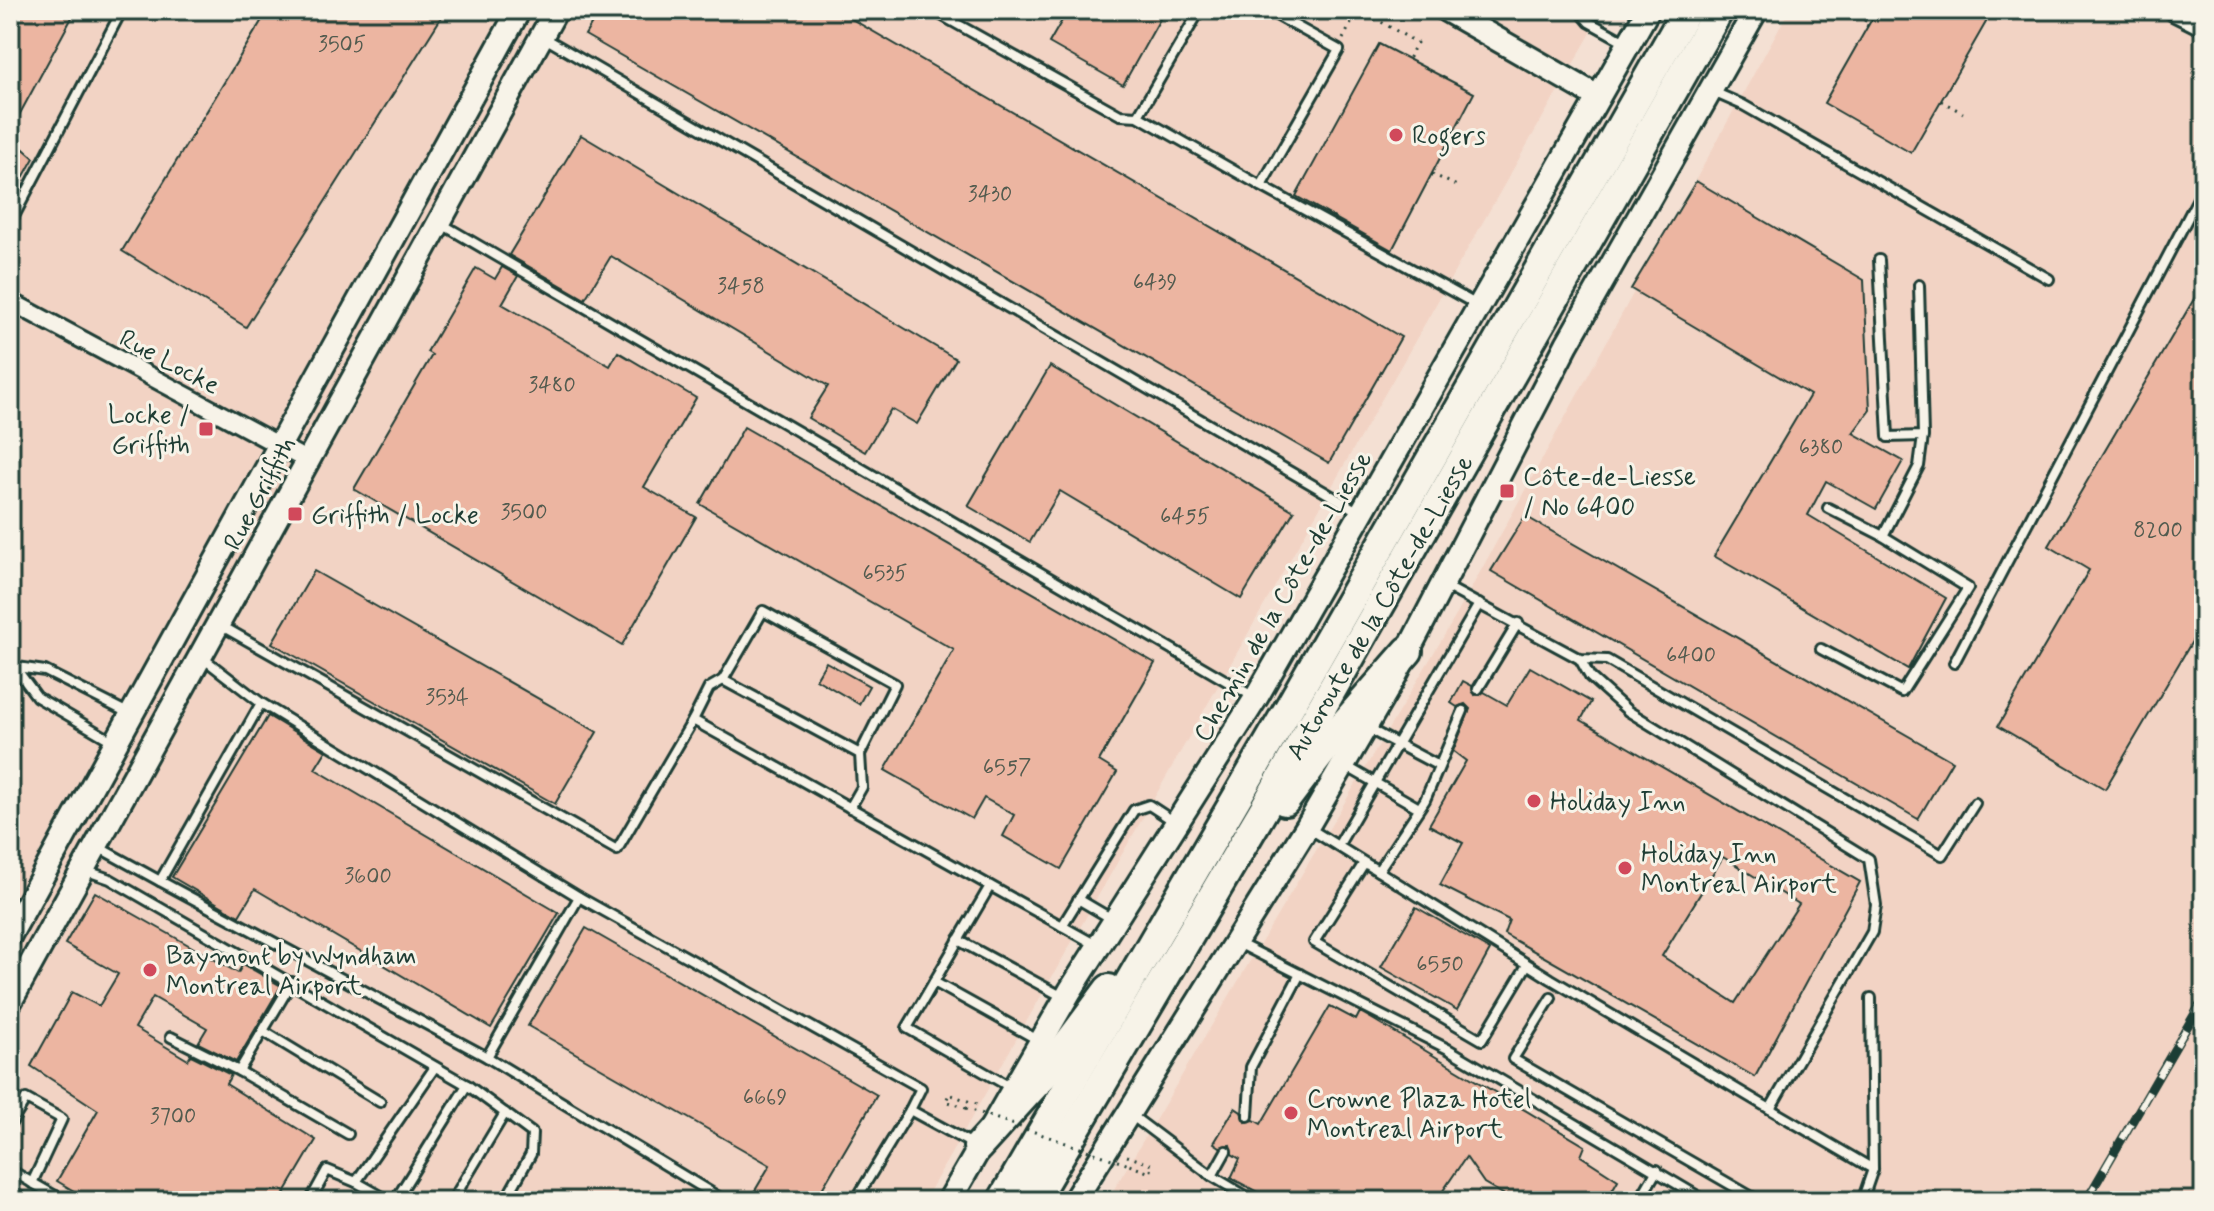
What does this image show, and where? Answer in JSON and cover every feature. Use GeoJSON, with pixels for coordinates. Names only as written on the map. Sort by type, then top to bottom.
{"type":"FeatureCollection","features":[{"type":"Feature","properties":{"kind":"highway","name":"Autoroute de la Côte-de-Liesse"},"geometry":{"type":"LineString","coordinates":[[1002,1201],[1192,876],[1687,10]]}},
{"type":"Feature","properties":{"kind":"highway","name":"Autoroute de la Côte-de-Liesse"},"geometry":{"type":"LineString","coordinates":[[1033,1201],[1719,10]]}},
{"type":"Feature","properties":{"kind":"highway"},"geometry":{"type":"LineString","coordinates":[[1203,910],[1338,731],[1408,651]]}},
{"type":"Feature","properties":{"kind":"highway"},"geometry":{"type":"LineString","coordinates":[[978,1147],[1050,1068],[1192,876]]}},
{"type":"Feature","properties":{"kind":"main road","name":"Rue Griffith"},"geometry":{"type":"LineString","coordinates":[[10,935],[519,10]]}},
{"type":"Feature","properties":{"kind":"main road","name":"Rue Griffith"},"geometry":{"type":"LineString","coordinates":[[10,1002],[556,10]]}},
{"type":"Feature","properties":{"kind":"main road"},"geometry":{"type":"LineString","coordinates":[[1446,10],[1598,97]]}},
{"type":"Feature","properties":{"kind":"main road","name":"Chemin de la Côte-de-Liesse"},"geometry":{"type":"LineString","coordinates":[[949,1201],[1040,1041],[1256,698],[1648,10]]}},
{"type":"Feature","properties":{"kind":"main road"},"geometry":{"type":"LineString","coordinates":[[1074,1201],[1307,827],[1365,727],[1408,651],[1567,344],[1756,10]]}},
{"type":"Feature","properties":{"kind":"main road"},"geometry":{"type":"LineString","coordinates":[[2176,10],[2204,24]]}},
{"type":"Feature","properties":{"kind":"main road"},"geometry":{"type":"LineString","coordinates":[[124,728],[152,743]]}},
{"type":"Feature","properties":{"kind":"main road"},"geometry":{"type":"LineString","coordinates":[[55,854],[84,870]]}},
{"type":"Feature","properties":{"kind":"street","name":"Rue Locke"},"geometry":{"type":"LineString","coordinates":[[10,301],[308,461]]}},
{"type":"Feature","properties":{"kind":"lane"},"geometry":{"type":"LineString","coordinates":[[10,224],[122,10]]}},
{"type":"Feature","properties":{"kind":"lane"},"geometry":{"type":"LineString","coordinates":[[932,10],[1120,115],[1138,116],[1480,307]]}},
{"type":"Feature","properties":{"kind":"lane"},"geometry":{"type":"LineString","coordinates":[[1138,116],[1200,10]]}},
{"type":"Feature","properties":{"kind":"lane"},"geometry":{"type":"LineString","coordinates":[[1261,186],[1339,50],[1267,10]]}},
{"type":"Feature","properties":{"kind":"lane"},"geometry":{"type":"LineString","coordinates":[[1579,10],[1589,22],[1629,44]]}},
{"type":"Feature","properties":{"kind":"lane"},"geometry":{"type":"LineString","coordinates":[[542,36],[1362,513]]}},
{"type":"Feature","properties":{"kind":"lane"},"geometry":{"type":"LineString","coordinates":[[1710,91],[1743,105],[2049,279]]}},
{"type":"Feature","properties":{"kind":"lane"},"geometry":{"type":"LineString","coordinates":[[1954,663],[2204,187]]}},
{"type":"Feature","properties":{"kind":"lane"},"geometry":{"type":"LineString","coordinates":[[439,222],[1256,698]]}},
{"type":"Feature","properties":{"kind":"lane"},"geometry":{"type":"LineString","coordinates":[[1879,260],[1888,437],[1923,436]]}},
{"type":"Feature","properties":{"kind":"lane"},"geometry":{"type":"LineString","coordinates":[[1883,536],[1919,466],[1923,436],[1919,285]]}},
{"type":"Feature","properties":{"kind":"lane"},"geometry":{"type":"LineString","coordinates":[[1821,649],[1902,692],[1968,588],[1883,536],[1828,508]]}},
{"type":"Feature","properties":{"kind":"lane"},"geometry":{"type":"LineString","coordinates":[[1441,583],[1580,659],[1607,660],[1942,855],[1975,803]]}},
{"type":"Feature","properties":{"kind":"lane"},"geometry":{"type":"LineString","coordinates":[[1338,846],[1479,604]]}},
{"type":"Feature","properties":{"kind":"lane"},"geometry":{"type":"LineString","coordinates":[[220,625],[617,850],[709,688],[723,680],[763,611],[895,684],[860,754],[862,787],[850,808]]}},
{"type":"Feature","properties":{"kind":"lane"},"geometry":{"type":"LineString","coordinates":[[1478,689],[1518,623]]}},
{"type":"Feature","properties":{"kind":"lane"},"geometry":{"type":"LineString","coordinates":[[201,657],[261,703],[579,897],[921,1088],[855,1201]]}},
{"type":"Feature","properties":{"kind":"lane"},"geometry":{"type":"LineString","coordinates":[[1580,659],[1590,677],[1628,711],[1869,859],[1876,905],[1872,932],[1770,1109]]}},
{"type":"Feature","properties":{"kind":"lane"},"geometry":{"type":"LineString","coordinates":[[13,668],[45,671],[124,728]]}},
{"type":"Feature","properties":{"kind":"lane"},"geometry":{"type":"LineString","coordinates":[[13,668],[37,697],[124,728]]}},
{"type":"Feature","properties":{"kind":"lane"},"geometry":{"type":"LineString","coordinates":[[10,683],[13,668]]}},
{"type":"Feature","properties":{"kind":"lane"},"geometry":{"type":"LineString","coordinates":[[723,680],[860,754]]}},
{"type":"Feature","properties":{"kind":"lane"},"geometry":{"type":"LineString","coordinates":[[160,881],[261,703]]}},
{"type":"Feature","properties":{"kind":"lane"},"geometry":{"type":"LineString","coordinates":[[1378,871],[1419,808],[1463,711]]}},
{"type":"Feature","properties":{"kind":"lane"},"geometry":{"type":"LineString","coordinates":[[693,720],[1099,947]]}},
{"type":"Feature","properties":{"kind":"lane"},"geometry":{"type":"LineString","coordinates":[[1365,727],[1439,766]]}},
{"type":"Feature","properties":{"kind":"lane"},"geometry":{"type":"LineString","coordinates":[[1343,765],[1419,808]]}},
{"type":"Feature","properties":{"kind":"lane"},"geometry":{"type":"LineString","coordinates":[[1062,926],[1134,810],[1149,805],[1178,824]]}},
{"type":"Feature","properties":{"kind":"lane"},"geometry":{"type":"LineString","coordinates":[[1307,827],[1527,965],[1873,1169]]}},
{"type":"Feature","properties":{"kind":"lane"},"geometry":{"type":"LineString","coordinates":[[96,847],[487,1057],[725,1201]]}},
{"type":"Feature","properties":{"kind":"lane"},"geometry":{"type":"LineString","coordinates":[[1364,863],[1314,942],[1482,1040],[1527,965]]}},
{"type":"Feature","properties":{"kind":"lane"},"geometry":{"type":"LineString","coordinates":[[84,870],[110,879],[292,982],[467,1085],[532,1133],[531,1154],[505,1201]]}},
{"type":"Feature","properties":{"kind":"lane"},"geometry":{"type":"LineString","coordinates":[[990,886],[907,1028],[1012,1088]]}},
{"type":"Feature","properties":{"kind":"lane"},"geometry":{"type":"LineString","coordinates":[[487,1057],[579,897]]}},
{"type":"Feature","properties":{"kind":"lane"},"geometry":{"type":"LineString","coordinates":[[1078,899],[1115,921]]}},
{"type":"Feature","properties":{"kind":"lane"},"geometry":{"type":"LineString","coordinates":[[958,940],[1066,999]]}},
{"type":"Feature","properties":{"kind":"lane"},"geometry":{"type":"LineString","coordinates":[[1235,942],[1448,1049],[1706,1201]]}},
{"type":"Feature","properties":{"kind":"lane"},"geometry":{"type":"LineString","coordinates":[[1248,1116],[1251,1067],[1300,974]]}},
{"type":"Feature","properties":{"kind":"lane"},"geometry":{"type":"LineString","coordinates":[[239,1071],[292,982]]}},
{"type":"Feature","properties":{"kind":"lane"},"geometry":{"type":"LineString","coordinates":[[934,982],[1040,1041]]}},
{"type":"Feature","properties":{"kind":"lane"},"geometry":{"type":"LineString","coordinates":[[1551,998],[1513,1059],[1759,1201]]}},
{"type":"Feature","properties":{"kind":"lane"},"geometry":{"type":"LineString","coordinates":[[1862,1201],[1873,1169],[1871,998]]}},
{"type":"Feature","properties":{"kind":"lane"},"geometry":{"type":"LineString","coordinates":[[263,1031],[380,1102]]}},
{"type":"Feature","properties":{"kind":"lane"},"geometry":{"type":"LineString","coordinates":[[171,1037],[239,1071],[348,1134]]}},
{"type":"Feature","properties":{"kind":"lane"},"geometry":{"type":"LineString","coordinates":[[356,1182],[435,1067]]}},
{"type":"Feature","properties":{"kind":"lane"},"geometry":{"type":"LineString","coordinates":[[310,1201],[327,1170],[356,1182],[372,1197],[393,1201],[467,1085]]}},
{"type":"Feature","properties":{"kind":"lane"},"geometry":{"type":"LineString","coordinates":[[10,1125],[26,1099],[62,1119],[32,1183]]}},
{"type":"Feature","properties":{"kind":"lane"},"geometry":{"type":"LineString","coordinates":[[910,1110],[978,1147]]}},
{"type":"Feature","properties":{"kind":"lane"},"geometry":{"type":"LineString","coordinates":[[452,1201],[505,1113]]}},
{"type":"Feature","properties":{"kind":"lane"},"geometry":{"type":"LineString","coordinates":[[1127,1113],[1212,1176],[1254,1201]]}},
{"type":"Feature","properties":{"kind":"lane"},"geometry":{"type":"LineString","coordinates":[[1212,1176],[1226,1151]]}},
{"type":"Feature","properties":{"kind":"lane"},"geometry":{"type":"LineString","coordinates":[[10,1170],[64,1201]]}},
{"type":"Feature","properties":{"kind":"lane"},"geometry":{"type":"LineString","coordinates":[[1639,1201],[1657,1170]]}},
{"type":"Feature","properties":{"kind":"lane"},"geometry":{"type":"LineString","coordinates":[[10,1191],[26,1201]]}},
{"type":"Feature","properties":{"kind":"path"},"geometry":{"type":"LineString","coordinates":[[1348,28],[1360,10],[1417,43],[1408,59]]}},
{"type":"Feature","properties":{"kind":"path"},"geometry":{"type":"LineString","coordinates":[[1868,26],[1863,24],[1871,10]]}},
{"type":"Feature","properties":{"kind":"path"},"geometry":{"type":"LineString","coordinates":[[1941,101],[1963,113]]}},
{"type":"Feature","properties":{"kind":"path"},"geometry":{"type":"LineString","coordinates":[[1432,174],[1459,187]]}},
{"type":"Feature","properties":{"kind":"path"},"geometry":{"type":"LineString","coordinates":[[983,1106],[949,1094],[946,1101],[1150,1173],[1153,1165],[1120,1153]]}},
{"type":"Feature","properties":{"kind":"shaded area"},"geometry":{"type":"Polygon","coordinates":[[[10,10],[1604,10],[924,1201],[10,1201],[10,10]]]}},
{"type":"Feature","properties":{"kind":"shaded area"},"geometry":{"type":"Polygon","coordinates":[[[1789,10],[2204,10],[2204,1201],[1107,1201],[1457,614],[1789,10]]]}},
{"type":"Feature","properties":{"kind":"building"},"geometry":{"type":"Polygon","coordinates":[[[10,10],[76,10],[10,132],[10,10]]]}},
{"type":"Feature","properties":{"kind":"building"},"geometry":{"type":"Polygon","coordinates":[[[268,10],[446,10],[246,327],[122,251],[268,10]]]}},
{"type":"Feature","properties":{"kind":"building"},"geometry":{"type":"Polygon","coordinates":[[[600,10],[836,10],[1401,337],[1329,463],[585,35],[600,10]]]}},
{"type":"Feature","properties":{"kind":"building"},"geometry":{"type":"Polygon","coordinates":[[[1068,10],[1165,10],[1123,85],[1049,43],[1068,10]]]}},
{"type":"Feature","properties":{"kind":"building"},"geometry":{"type":"Polygon","coordinates":[[[1877,10],[1993,10],[1911,153],[1824,103],[1877,10]]]}},
{"type":"Feature","properties":{"kind":"building"},"geometry":{"type":"Polygon","coordinates":[[[1379,44],[1474,93],[1392,250],[1296,196],[1379,44]]]}},
{"type":"Feature","properties":{"kind":"building"},"geometry":{"type":"Polygon","coordinates":[[[581,135],[956,359],[917,424],[891,409],[865,452],[808,418],[828,386],[611,256],[585,299],[509,255],[581,135]]]}},
{"type":"Feature","properties":{"kind":"building"},"geometry":{"type":"Polygon","coordinates":[[[10,137],[34,158],[10,201],[10,137]]]}},
{"type":"Feature","properties":{"kind":"building"},"geometry":{"type":"Polygon","coordinates":[[[1696,181],[1864,280],[1870,410],[1853,433],[1903,461],[1876,509],[1826,481],[1808,515],[1946,598],[1908,669],[1714,556],[1810,395],[1631,289],[1696,181]]]}},
{"type":"Feature","properties":{"kind":"building"},"geometry":{"type":"Polygon","coordinates":[[[502,267],[518,276],[502,304],[610,366],[618,352],[696,398],[644,487],[696,517],[622,645],[354,489],[432,355],[427,352],[476,268],[495,279],[502,267]]]}},
{"type":"Feature","properties":{"kind":"building"},"geometry":{"type":"Polygon","coordinates":[[[2204,282],[2204,621],[2105,789],[1998,726],[2089,570],[2049,546],[2204,282]]]}},
{"type":"Feature","properties":{"kind":"building"},"geometry":{"type":"Polygon","coordinates":[[[1050,366],[1294,511],[1241,599],[1060,491],[1030,542],[968,506],[1050,366]]]}},
{"type":"Feature","properties":{"kind":"building"},"geometry":{"type":"Polygon","coordinates":[[[744,427],[1155,663],[1099,761],[1117,772],[1061,869],[1003,836],[1014,815],[984,798],[972,819],[885,770],[954,650],[700,504],[744,427]]]}},
{"type":"Feature","properties":{"kind":"building"},"geometry":{"type":"Polygon","coordinates":[[[1525,516],[1952,761],[1918,819],[1491,571],[1525,516]]]}},
{"type":"Feature","properties":{"kind":"building"},"geometry":{"type":"Polygon","coordinates":[[[314,571],[597,732],[555,804],[272,643],[314,571]]]}},
{"type":"Feature","properties":{"kind":"building"},"geometry":{"type":"Polygon","coordinates":[[[826,662],[869,686],[859,704],[816,679],[826,662]]]}},
{"type":"Feature","properties":{"kind":"building"},"geometry":{"type":"Polygon","coordinates":[[[1530,667],[1591,702],[1581,720],[1860,882],[1755,1077],[1504,934],[1509,920],[1440,885],[1463,843],[1429,825],[1466,761],[1453,751],[1470,709],[1465,704],[1457,707],[1451,703],[1463,681],[1472,686],[1475,695],[1484,692],[1507,705],[1530,667]],[[1723,857],[1662,956],[1735,1003],[1799,904],[1723,857]]]}},
{"type":"Feature","properties":{"kind":"building"},"geometry":{"type":"Polygon","coordinates":[[[268,716],[326,751],[315,769],[559,913],[491,1028],[255,889],[239,916],[172,877],[268,716]]]}},
{"type":"Feature","properties":{"kind":"building"},"geometry":{"type":"Polygon","coordinates":[[[95,892],[238,973],[243,964],[281,986],[236,1062],[198,1043],[207,1028],[153,997],[135,1028],[188,1060],[191,1055],[231,1075],[226,1084],[316,1140],[280,1201],[91,1201],[57,1181],[98,1110],[31,1066],[72,992],[99,1006],[118,974],[65,944],[95,892]]]}},
{"type":"Feature","properties":{"kind":"building"},"geometry":{"type":"Polygon","coordinates":[[[1416,907],[1490,950],[1457,1010],[1381,967],[1416,907]]]}},
{"type":"Feature","properties":{"kind":"building"},"geometry":{"type":"Polygon","coordinates":[[[586,928],[877,1095],[815,1201],[765,1201],[753,1194],[770,1165],[528,1026],[586,928]]]}},
{"type":"Feature","properties":{"kind":"building"},"geometry":{"type":"Polygon","coordinates":[[[1330,1006],[1356,1020],[1360,1012],[1585,1146],[1581,1156],[1618,1180],[1606,1201],[1515,1201],[1484,1183],[1466,1157],[1436,1201],[1274,1201],[1231,1178],[1240,1159],[1232,1154],[1230,1145],[1220,1147],[1214,1143],[1235,1108],[1241,1112],[1245,1122],[1254,1120],[1261,1124],[1330,1006]]]}},
{"type":"Feature","properties":{"kind":"railway"},"geometry":{"type":"LineString","coordinates":[[2086,1201],[2204,998]]}},
{"type":"Feature","properties":{"kind":"place","name":"Rogers"},"geometry":{"type":"Point","coordinates":[1396,135]}},
{"type":"Feature","properties":{"kind":"place","name":"Locke / Griffith"},"geometry":{"type":"Point","coordinates":[206,429]}},
{"type":"Feature","properties":{"kind":"place","name":"Côte-de-Liesse / No 6400"},"geometry":{"type":"Point","coordinates":[1507,491]}},
{"type":"Feature","properties":{"kind":"place","name":"Griffith / Locke"},"geometry":{"type":"Point","coordinates":[295,514]}},
{"type":"Feature","properties":{"kind":"place","name":"Holiday Inn"},"geometry":{"type":"Point","coordinates":[1534,801]}},
{"type":"Feature","properties":{"kind":"place","name":"Holiday Inn Montreal Airport"},"geometry":{"type":"Point","coordinates":[1625,868]}},
{"type":"Feature","properties":{"kind":"place","name":"Baymont by Wyndham Montreal Airport"},"geometry":{"type":"Point","coordinates":[150,970]}},
{"type":"Feature","properties":{"kind":"place","name":"Crowne Plaza Hotel Montreal Airport"},"geometry":{"type":"Point","coordinates":[1291,1113]}}]}
